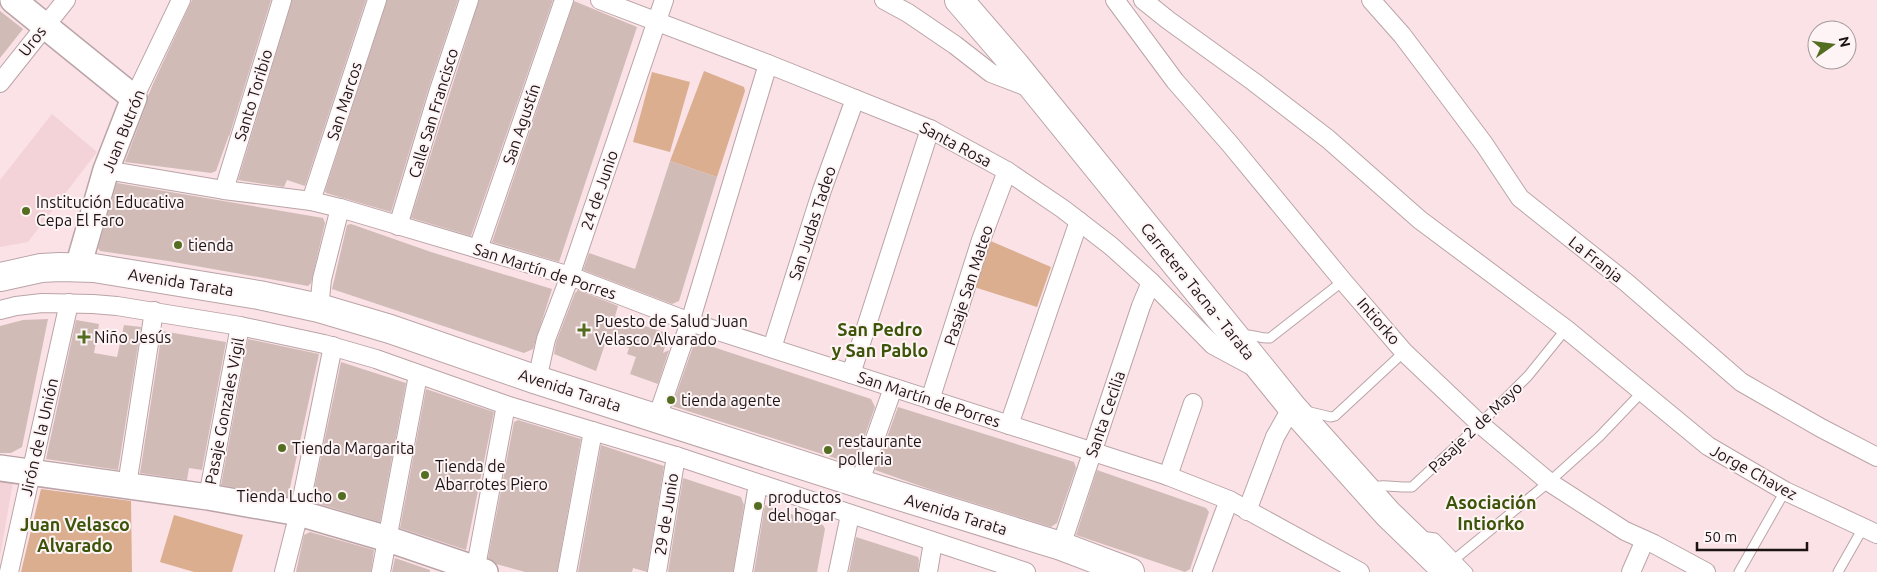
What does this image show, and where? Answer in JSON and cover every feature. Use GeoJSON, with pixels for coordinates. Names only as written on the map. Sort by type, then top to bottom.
{"type":"FeatureCollection","features":[{"type":"Feature","properties":{"kind":"highway","name":"Carretera Tacna - Tarata"},"geometry":{"type":"LineString","coordinates":[[959,0],[1292,407],[1411,537],[1451,565]]}},
{"type":"Feature","properties":{"kind":"highway","name":"Avenida Tarata"},"geometry":{"type":"LineString","coordinates":[[0,277],[41,268],[78,267],[258,295],[319,308],[390,329],[537,380],[858,484],[1061,546],[1130,572]]}},
{"type":"Feature","properties":{"kind":"street"},"geometry":{"type":"LineString","coordinates":[[13,0],[134,98]]}},
{"type":"Feature","properties":{"kind":"street","name":"Uros"},"geometry":{"type":"LineString","coordinates":[[0,83],[66,0]]}},
{"type":"Feature","properties":{"kind":"street","name":"Juan Butrón"},"geometry":{"type":"LineString","coordinates":[[78,267],[106,170],[134,98],[181,0]]}},
{"type":"Feature","properties":{"kind":"street","name":"Santo Toribio"},"geometry":{"type":"LineString","coordinates":[[224,190],[282,0]]}},
{"type":"Feature","properties":{"kind":"street","name":"San Marcos"},"geometry":{"type":"LineString","coordinates":[[311,201],[377,0]]}},
{"type":"Feature","properties":{"kind":"street","name":"Calle San Francisco"},"geometry":{"type":"LineString","coordinates":[[398,226],[438,93],[469,0]]}},
{"type":"Feature","properties":{"kind":"street","name":"San Agustín"},"geometry":{"type":"LineString","coordinates":[[478,249],[564,0]]}},
{"type":"Feature","properties":{"kind":"street","name":"Santa Rosa"},"geometry":{"type":"LineString","coordinates":[[600,0],[768,64],[930,129],[1007,171],[1079,221],[1111,246],[1151,282],[1213,345],[1263,372]]}},
{"type":"Feature","properties":{"kind":"street","name":"24 de Junio"},"geometry":{"type":"LineString","coordinates":[[537,380],[546,339],[570,276],[664,0]]}},
{"type":"Feature","properties":{"kind":"street"},"geometry":{"type":"LineString","coordinates":[[884,0],[939,34],[991,73],[1033,89]]}},
{"type":"Feature","properties":{"kind":"street","name":"Intiorko"},"geometry":{"type":"LineString","coordinates":[[1114,0],[1175,81],[1287,211],[1343,281],[1404,352],[1480,424],[1549,482],[1617,526],[1706,572]]}},
{"type":"Feature","properties":{"kind":"street","name":"Jorge Chavez"},"geometry":{"type":"LineString","coordinates":[[1143,0],[1328,139],[1420,220],[1566,329],[1708,446],[1785,490],[1870,531]]}},
{"type":"Feature","properties":{"kind":"street","name":"La Franja"},"geometry":{"type":"LineString","coordinates":[[1371,0],[1402,34],[1484,144],[1520,198],[1627,282],[1741,382],[1821,428],[1877,457]]}},
{"type":"Feature","properties":{"kind":"street"},"geometry":{"type":"LineString","coordinates":[[658,418],[690,322],[768,64]]}},
{"type":"Feature","properties":{"kind":"street","name":"San Judas Tadeo"},"geometry":{"type":"LineString","coordinates":[[772,348],[822,190],[855,99]]}},
{"type":"Feature","properties":{"kind":"street"},"geometry":{"type":"LineString","coordinates":[[851,374],[930,129]]}},
{"type":"Feature","properties":{"kind":"street","name":"San Martín de Porres"},"geometry":{"type":"LineString","coordinates":[[106,170],[224,190],[311,201],[570,276],[690,322],[1168,476],[1229,500],[1360,572]]}},
{"type":"Feature","properties":{"kind":"street","name":"Pasaje San Mateo"},"geometry":{"type":"LineString","coordinates":[[930,400],[982,240],[1007,171]]}},
{"type":"Feature","properties":{"kind":"street"},"geometry":{"type":"LineString","coordinates":[[319,308],[322,278],[340,208]]}},
{"type":"Feature","properties":{"kind":"street"},"geometry":{"type":"LineString","coordinates":[[1010,425],[1079,221]]}},
{"type":"Feature","properties":{"kind":"street","name":"Santa Cecilia"},"geometry":{"type":"LineString","coordinates":[[1061,546],[1151,282]]}},
{"type":"Feature","properties":{"kind":"street","name":"Avenida Tarata"},"geometry":{"type":"LineString","coordinates":[[0,310],[16,306],[69,303],[117,306],[240,326],[333,346],[506,405],[676,456],[1021,571]]}},
{"type":"Feature","properties":{"kind":"street","name":"Jirón de la Unión"},"geometry":{"type":"LineString","coordinates":[[9,572],[69,303]]}},
{"type":"Feature","properties":{"kind":"street"},"geometry":{"type":"LineString","coordinates":[[127,484],[154,311]]}},
{"type":"Feature","properties":{"kind":"street","name":"Pasaje Gonzales Vigil"},"geometry":{"type":"LineString","coordinates":[[208,497],[240,326]]}},
{"type":"Feature","properties":{"kind":"street"},"geometry":{"type":"LineString","coordinates":[[284,572],[299,513],[333,346]]}},
{"type":"Feature","properties":{"kind":"street"},"geometry":{"type":"LineString","coordinates":[[381,572],[418,375]]}},
{"type":"Feature","properties":{"kind":"street"},"geometry":{"type":"LineString","coordinates":[[858,484],[893,388]]}},
{"type":"Feature","properties":{"kind":"street"},"geometry":{"type":"LineString","coordinates":[[1168,476],[1193,403]]}},
{"type":"Feature","properties":{"kind":"street"},"geometry":{"type":"LineString","coordinates":[[0,468],[127,484],[299,513],[388,539],[479,571],[506,405]]}},
{"type":"Feature","properties":{"kind":"street"},"geometry":{"type":"LineString","coordinates":[[1246,511],[1274,437],[1292,407]]}},
{"type":"Feature","properties":{"kind":"street"},"geometry":{"type":"LineString","coordinates":[[567,572],[593,431]]}},
{"type":"Feature","properties":{"kind":"street","name":"29 de Junio"},"geometry":{"type":"LineString","coordinates":[[657,572],[676,456]]}},
{"type":"Feature","properties":{"kind":"street"},"geometry":{"type":"LineString","coordinates":[[743,572],[758,484]]}},
{"type":"Feature","properties":{"kind":"street"},"geometry":{"type":"LineString","coordinates":[[1202,572],[1229,500]]}},
{"type":"Feature","properties":{"kind":"street"},"geometry":{"type":"LineString","coordinates":[[838,572],[850,515]]}},
{"type":"Feature","properties":{"kind":"street"},"geometry":{"type":"LineString","coordinates":[[1631,572],[1645,540]]}},
{"type":"Feature","properties":{"kind":"street"},"geometry":{"type":"LineString","coordinates":[[928,572],[933,542]]}},
{"type":"Feature","properties":{"kind":"lane"},"geometry":{"type":"LineString","coordinates":[[1234,336],[1247,334],[1265,339],[1270,338],[1343,281]]}},
{"type":"Feature","properties":{"kind":"lane","name":"Pasaje 2 de Mayo"},"geometry":{"type":"LineString","coordinates":[[1366,490],[1380,484],[1397,488],[1412,487],[1528,376],[1566,329]]}},
{"type":"Feature","properties":{"kind":"lane"},"geometry":{"type":"LineString","coordinates":[[1292,407],[1331,417],[1334,416],[1404,352]]}},
{"type":"Feature","properties":{"kind":"lane"},"geometry":{"type":"LineString","coordinates":[[1468,572],[1451,565],[1599,437],[1642,392]]}},
{"type":"Feature","properties":{"kind":"lane"},"geometry":{"type":"LineString","coordinates":[[1739,572],[1785,490]]}},
{"type":"Feature","properties":{"kind":"lane"},"geometry":{"type":"LineString","coordinates":[[1838,572],[1870,531]]}},
{"type":"Feature","properties":{"kind":"shaded area"},"geometry":{"type":"Polygon","coordinates":[[[704,71],[744,87],[745,91],[717,177],[670,161],[704,71]]]}},
{"type":"Feature","properties":{"kind":"shaded area"},"geometry":{"type":"Polygon","coordinates":[[[652,72],[690,82],[670,152],[633,142],[652,72]]]}},
{"type":"Feature","properties":{"kind":"shaded area","name":"Institución Educativa Cepa El Faro"},"geometry":{"type":"Polygon","coordinates":[[[52,114],[97,152],[28,242],[0,247],[0,180],[52,114]]]}},
{"type":"Feature","properties":{"kind":"shaded area"},"geometry":{"type":"Polygon","coordinates":[[[986,239],[1051,267],[1037,307],[971,286],[986,239]]]}},
{"type":"Feature","properties":{"kind":"shaded area"},"geometry":{"type":"Polygon","coordinates":[[[0,476],[14,477],[0,556],[0,476]]]}},
{"type":"Feature","properties":{"kind":"shaded area"},"geometry":{"type":"Polygon","coordinates":[[[41,489],[131,501],[132,572],[21,572],[41,489]]]}},
{"type":"Feature","properties":{"kind":"shaded area"},"geometry":{"type":"Polygon","coordinates":[[[174,515],[243,535],[232,572],[194,572],[160,562],[174,515]]]}},
{"type":"Feature","properties":{"kind":"building"},"geometry":{"type":"Polygon","coordinates":[[[192,0],[271,0],[229,137],[229,135],[216,171],[211,173],[125,162],[148,96],[192,0]]]}},
{"type":"Feature","properties":{"kind":"building"},"geometry":{"type":"Polygon","coordinates":[[[292,0],[366,0],[305,186],[287,180],[284,187],[238,180],[292,0]]]}},
{"type":"Feature","properties":{"kind":"building"},"geometry":{"type":"Polygon","coordinates":[[[387,0],[458,0],[391,212],[326,193],[325,191],[387,0]]]}},
{"type":"Feature","properties":{"kind":"building"},"geometry":{"type":"Polygon","coordinates":[[[479,0],[553,0],[471,236],[411,218],[479,0]]]}},
{"type":"Feature","properties":{"kind":"building"},"geometry":{"type":"Polygon","coordinates":[[[574,1],[637,27],[559,262],[492,242],[574,1]]]}},
{"type":"Feature","properties":{"kind":"building"},"geometry":{"type":"Polygon","coordinates":[[[0,11],[23,29],[0,58],[0,11]]]}},
{"type":"Feature","properties":{"kind":"building"},"geometry":{"type":"Polygon","coordinates":[[[670,161],[717,177],[679,301],[672,304],[583,270],[589,253],[635,269],[670,161]]]}},
{"type":"Feature","properties":{"kind":"building"},"geometry":{"type":"Polygon","coordinates":[[[117,183],[323,218],[325,223],[311,283],[308,286],[100,251],[98,248],[117,183]]]}},
{"type":"Feature","properties":{"kind":"building"},"geometry":{"type":"Polygon","coordinates":[[[351,224],[431,252],[552,289],[533,349],[524,353],[332,289],[347,225],[351,224]]]}},
{"type":"Feature","properties":{"kind":"building"},"geometry":{"type":"Polygon","coordinates":[[[578,290],[618,306],[615,316],[669,334],[663,353],[669,350],[658,384],[630,374],[636,357],[627,354],[629,348],[606,341],[596,371],[554,354],[556,342],[575,293],[578,290]]]}},
{"type":"Feature","properties":{"kind":"building"},"geometry":{"type":"Polygon","coordinates":[[[48,319],[22,447],[11,453],[0,453],[0,326],[23,320],[48,319]]]}},
{"type":"Feature","properties":{"kind":"building"},"geometry":{"type":"Polygon","coordinates":[[[76,320],[99,324],[94,353],[117,357],[124,325],[141,327],[118,470],[46,459],[76,320]]]}},
{"type":"Feature","properties":{"kind":"building"},"geometry":{"type":"Polygon","coordinates":[[[162,331],[226,342],[202,470],[189,468],[187,480],[140,473],[162,331]]]}},
{"type":"Feature","properties":{"kind":"building"},"geometry":{"type":"Polygon","coordinates":[[[248,339],[319,354],[288,497],[221,485],[248,339]]]}},
{"type":"Feature","properties":{"kind":"building"},"geometry":{"type":"Polygon","coordinates":[[[695,341],[871,399],[875,407],[857,458],[847,462],[672,406],[695,341]]]}},
{"type":"Feature","properties":{"kind":"building"},"geometry":{"type":"Polygon","coordinates":[[[341,362],[406,383],[380,522],[313,502],[312,500],[341,362]]]}},
{"type":"Feature","properties":{"kind":"building"},"geometry":{"type":"Polygon","coordinates":[[[426,389],[494,412],[466,550],[400,528],[426,389]]]}},
{"type":"Feature","properties":{"kind":"building"},"geometry":{"type":"Polygon","coordinates":[[[898,407],[1074,462],[1076,468],[1057,523],[1051,527],[875,470],[898,407]]]}},
{"type":"Feature","properties":{"kind":"building"},"geometry":{"type":"Polygon","coordinates":[[[518,420],[581,439],[557,572],[525,572],[496,564],[488,558],[514,422],[518,420]]]}},
{"type":"Feature","properties":{"kind":"building"},"geometry":{"type":"Polygon","coordinates":[[[601,445],[664,466],[647,572],[633,568],[632,572],[578,572],[601,445]]]}},
{"type":"Feature","properties":{"kind":"building"},"geometry":{"type":"Polygon","coordinates":[[[1097,470],[1206,508],[1209,512],[1190,569],[1185,572],[1076,535],[1097,470]]]}},
{"type":"Feature","properties":{"kind":"building"},"geometry":{"type":"Polygon","coordinates":[[[683,478],[741,497],[744,505],[733,572],[668,572],[683,478]]]}},
{"type":"Feature","properties":{"kind":"building"},"geometry":{"type":"Polygon","coordinates":[[[765,505],[823,525],[825,529],[817,572],[754,572],[765,505]]]}},
{"type":"Feature","properties":{"kind":"building"},"geometry":{"type":"Polygon","coordinates":[[[310,532],[374,550],[371,572],[296,572],[304,535],[310,532]]]}},
{"type":"Feature","properties":{"kind":"building"},"geometry":{"type":"Polygon","coordinates":[[[856,537],[918,557],[918,572],[849,572],[856,537]]]}},
{"type":"Feature","properties":{"kind":"building"},"geometry":{"type":"Polygon","coordinates":[[[395,558],[430,570],[430,572],[392,572],[395,558]]]}},
{"type":"Feature","properties":{"kind":"place","name":"Institución Educativa Cepa El Faro"},"geometry":{"type":"Point","coordinates":[26,211]}},
{"type":"Feature","properties":{"kind":"place","name":"tienda"},"geometry":{"type":"Point","coordinates":[178,245]}},
{"type":"Feature","properties":{"kind":"place","name":"Puesto de Salud Juan Velasco Alvarado"},"geometry":{"type":"Point","coordinates":[584,330]}},
{"type":"Feature","properties":{"kind":"place","name":"Niño Jesús"},"geometry":{"type":"Point","coordinates":[84,337]}},
{"type":"Feature","properties":{"kind":"place","name":"tienda agente"},"geometry":{"type":"Point","coordinates":[671,400]}},
{"type":"Feature","properties":{"kind":"place","name":"Tienda Margarita"},"geometry":{"type":"Point","coordinates":[282,448]}},
{"type":"Feature","properties":{"kind":"place","name":"restaurante polleria"},"geometry":{"type":"Point","coordinates":[828,450]}},
{"type":"Feature","properties":{"kind":"place","name":"Tienda de Abarrotes Piero"},"geometry":{"type":"Point","coordinates":[425,475]}},
{"type":"Feature","properties":{"kind":"place","name":"Tienda Lucho"},"geometry":{"type":"Point","coordinates":[342,496]}},
{"type":"Feature","properties":{"kind":"place","name":"productos del hogar"},"geometry":{"type":"Point","coordinates":[758,506]}},
{"type":"Feature","properties":{"kind":"district","name":"San Pedro y San Pablo"},"geometry":{"type":"Point","coordinates":[880,339]}},
{"type":"Feature","properties":{"kind":"district","name":"Asociación Intiorko"},"geometry":{"type":"Point","coordinates":[1491,512]}},
{"type":"Feature","properties":{"kind":"district","name":"Juan Velasco Alvarado"},"geometry":{"type":"Point","coordinates":[75,534]}}]}
